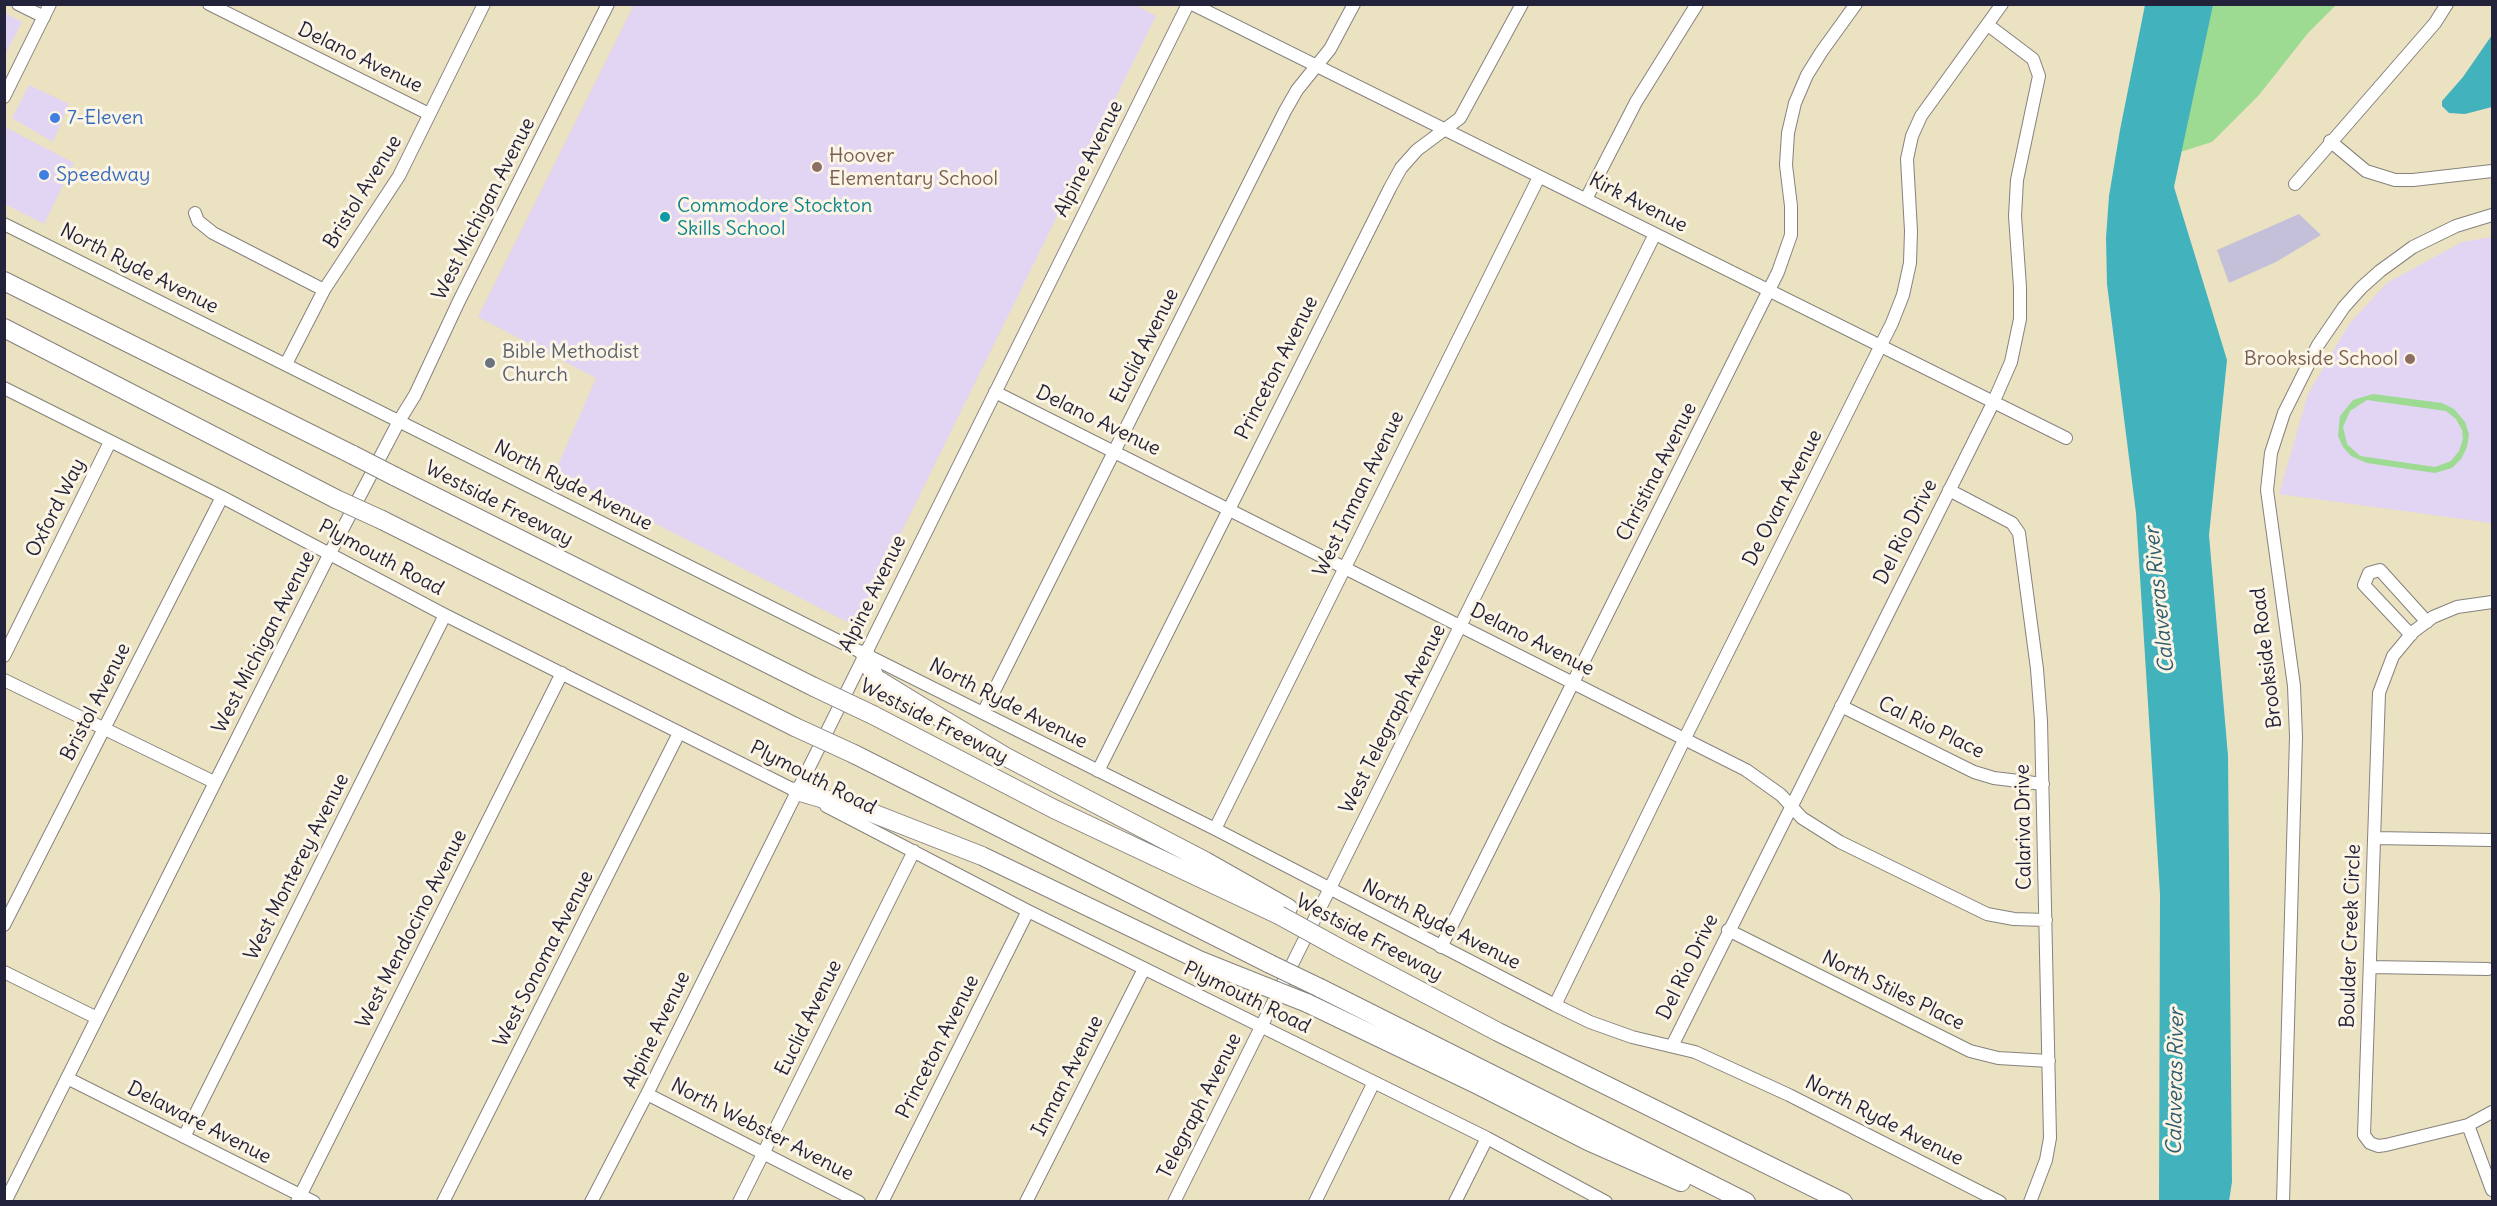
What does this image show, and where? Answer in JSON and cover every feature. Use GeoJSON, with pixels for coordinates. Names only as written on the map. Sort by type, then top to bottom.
{"type":"FeatureCollection","features":[{"type":"Feature","properties":{"kind":"highway","name":"Westside Freeway"},"geometry":{"type":"LineString","coordinates":[[4,281],[873,715],[1054,809],[1284,912]]}},
{"type":"Feature","properties":{"kind":"highway"},"geometry":{"type":"LineString","coordinates":[[4,328],[336,499],[795,727],[854,754],[1746,1202]]}},
{"type":"Feature","properties":{"kind":"highway"},"geometry":{"type":"LineString","coordinates":[[865,654],[875,678],[1006,757],[1205,861],[1284,912],[1341,943],[1439,990],[1498,1032],[1843,1202]]}},
{"type":"Feature","properties":{"kind":"highway"},"geometry":{"type":"LineString","coordinates":[[797,791],[872,813],[982,856],[1199,960],[1307,1003],[1588,1141],[1727,1202]]}},
{"type":"Feature","properties":{"kind":"street"},"geometry":{"type":"LineString","coordinates":[[18,4],[44,17]]}},
{"type":"Feature","properties":{"kind":"street"},"geometry":{"type":"LineString","coordinates":[[4,97],[50,4]]}},
{"type":"Feature","properties":{"kind":"street","name":"Delano Avenue"},"geometry":{"type":"LineString","coordinates":[[209,4],[429,114]]}},
{"type":"Feature","properties":{"kind":"street","name":"Bristol Avenue"},"geometry":{"type":"LineString","coordinates":[[286,364],[324,290],[399,176],[484,4]]}},
{"type":"Feature","properties":{"kind":"street","name":"West Michigan Avenue"},"geometry":{"type":"LineString","coordinates":[[5,1202],[330,553],[414,395],[608,4]]}},
{"type":"Feature","properties":{"kind":"street","name":"Kirk Avenue"},"geometry":{"type":"LineString","coordinates":[[1190,4],[2066,438]]}},
{"type":"Feature","properties":{"kind":"street","name":"Alpine Avenue"},"geometry":{"type":"LineString","coordinates":[[591,1202],[1190,4]]}},
{"type":"Feature","properties":{"kind":"street","name":"Euclid Avenue"},"geometry":{"type":"LineString","coordinates":[[983,713],[1285,111],[1297,90],[1330,49],[1354,4]]}},
{"type":"Feature","properties":{"kind":"street","name":"Princeton Avenue"},"geometry":{"type":"LineString","coordinates":[[1098,771],[1401,168],[1417,150],[1460,118],[1522,4]]}},
{"type":"Feature","properties":{"kind":"street"},"geometry":{"type":"LineString","coordinates":[[1586,199],[1636,102],[1697,4]]}},
{"type":"Feature","properties":{"kind":"street","name":"Christina Avenue"},"geometry":{"type":"LineString","coordinates":[[1441,947],[1784,260],[1791,236],[1791,206],[1786,165],[1788,133],[1795,103],[1807,75],[1856,4]]}},
{"type":"Feature","properties":{"kind":"street","name":"De Ovan Avenue"},"geometry":{"type":"LineString","coordinates":[[1555,1005],[1685,738],[1881,347],[1903,295],[1910,263],[1911,231],[1907,174],[1912,136],[1921,116],[2002,4]]}},
{"type":"Feature","properties":{"kind":"street"},"geometry":{"type":"LineString","coordinates":[[2295,184],[2330,141],[2435,23],[2447,4]]}},
{"type":"Feature","properties":{"kind":"street","name":"Del Rio Drive"},"geometry":{"type":"LineString","coordinates":[[1672,1046],[1993,403],[2011,362],[2020,319],[2017,180],[2039,76],[2033,59],[1988,25]]}},
{"type":"Feature","properties":{"kind":"street"},"geometry":{"type":"LineString","coordinates":[[2330,141],[2366,171],[2395,180],[2493,171]]}},
{"type":"Feature","properties":{"kind":"street","name":"West Inman Avenue"},"geometry":{"type":"LineString","coordinates":[[1215,829],[1539,177]]}},
{"type":"Feature","properties":{"kind":"street"},"geometry":{"type":"LineString","coordinates":[[195,213],[198,221],[213,233],[324,290]]}},
{"type":"Feature","properties":{"kind":"street","name":"Brookside Road"},"geometry":{"type":"LineString","coordinates":[[2283,1202],[2296,737],[2294,686],[2267,490],[2271,453],[2284,413],[2318,345],[2344,307],[2361,288],[2413,247],[2456,226],[2493,215]]}},
{"type":"Feature","properties":{"kind":"street","name":"North Ryde Avenue"},"geometry":{"type":"LineString","coordinates":[[4,224],[1215,829],[1555,1005],[1590,1022],[1632,1037],[1695,1052],[1789,1095],[2000,1202]]}},
{"type":"Feature","properties":{"kind":"street","name":"West Telegraph Avenue"},"geometry":{"type":"LineString","coordinates":[[1278,996],[1655,234]]}},
{"type":"Feature","properties":{"kind":"street","name":"Plymouth Road"},"geometry":{"type":"LineString","coordinates":[[4,388],[222,497],[445,615],[797,791],[1028,911],[1487,1138],[1598,1200]]}},
{"type":"Feature","properties":{"kind":"street","name":"Delano Avenue"},"geometry":{"type":"LineString","coordinates":[[995,392],[1746,770],[1775,790],[1802,818],[1840,842],[1976,909],[1999,917],[2046,920]]}},
{"type":"Feature","properties":{"kind":"street","name":"Oxford Way"},"geometry":{"type":"LineString","coordinates":[[4,656],[110,442]]}},
{"type":"Feature","properties":{"kind":"street","name":"Calariva Drive"},"geometry":{"type":"LineString","coordinates":[[1948,490],[2012,523],[2019,532],[2037,669],[2043,784],[2050,1138],[2046,1160],[2030,1202]]}},
{"type":"Feature","properties":{"kind":"street","name":"Bristol Avenue"},"geometry":{"type":"LineString","coordinates":[[4,925],[222,497]]}},
{"type":"Feature","properties":{"kind":"street"},"geometry":{"type":"LineString","coordinates":[[2410,635],[2364,585],[2369,573],[2380,570],[2427,622]]}},
{"type":"Feature","properties":{"kind":"street","name":"Boulder Creek Circle"},"geometry":{"type":"LineString","coordinates":[[2493,602],[2457,607],[2439,614],[2410,635],[2393,656],[2379,693],[2363,1126],[2367,1139],[2378,1146],[2468,1125],[2493,1112]]}},
{"type":"Feature","properties":{"kind":"street","name":"West Monterey Avenue"},"geometry":{"type":"LineString","coordinates":[[183,1137],[445,615]]}},
{"type":"Feature","properties":{"kind":"street","name":"West Mendocino Avenue"},"geometry":{"type":"LineString","coordinates":[[298,1198],[562,674]]}},
{"type":"Feature","properties":{"kind":"street"},"geometry":{"type":"LineString","coordinates":[[4,680],[214,782]]}},
{"type":"Feature","properties":{"kind":"street","name":"Cal Rio Place"},"geometry":{"type":"LineString","coordinates":[[1840,706],[1974,772],[1994,778],[2043,784]]}},
{"type":"Feature","properties":{"kind":"street","name":"West Sonoma Avenue"},"geometry":{"type":"LineString","coordinates":[[443,1202],[679,733]]}},
{"type":"Feature","properties":{"kind":"street"},"geometry":{"type":"LineString","coordinates":[[2374,838],[2493,840]]}},
{"type":"Feature","properties":{"kind":"street","name":"Euclid Avenue"},"geometry":{"type":"LineString","coordinates":[[739,1202],[914,851]]}},
{"type":"Feature","properties":{"kind":"street","name":"Princeton Avenue"},"geometry":{"type":"LineString","coordinates":[[882,1202],[1028,911]]}},
{"type":"Feature","properties":{"kind":"street","name":"North Stiles Place"},"geometry":{"type":"LineString","coordinates":[[1728,930],[1970,1051],[1998,1058],[2049,1061]]}},
{"type":"Feature","properties":{"kind":"street"},"geometry":{"type":"LineString","coordinates":[[2370,967],[2488,969]]}},
{"type":"Feature","properties":{"kind":"street","name":"Inman Avenue"},"geometry":{"type":"LineString","coordinates":[[1026,1202],[1144,969]]}},
{"type":"Feature","properties":{"kind":"street"},"geometry":{"type":"LineString","coordinates":[[4,972],[97,1018]]}},
{"type":"Feature","properties":{"kind":"street","name":"Telegraph Avenue"},"geometry":{"type":"LineString","coordinates":[[1174,1202],[1278,996]]}},
{"type":"Feature","properties":{"kind":"street","name":"Delaware Avenue"},"geometry":{"type":"LineString","coordinates":[[67,1078],[298,1198],[314,1202]]}},
{"type":"Feature","properties":{"kind":"street"},"geometry":{"type":"LineString","coordinates":[[1315,1202],[1374,1082]]}},
{"type":"Feature","properties":{"kind":"street","name":"North Webster Avenue"},"geometry":{"type":"LineString","coordinates":[[647,1094],[859,1202]]}},
{"type":"Feature","properties":{"kind":"street"},"geometry":{"type":"LineString","coordinates":[[2468,1125],[2493,1190]]}},
{"type":"Feature","properties":{"kind":"street"},"geometry":{"type":"LineString","coordinates":[[1455,1202],[1487,1138]]}},
{"type":"Feature","properties":{"kind":"shaded area","name":"Hoover Elementary School"},"geometry":{"type":"Polygon","coordinates":[[[1133,4],[1156,16],[855,626],[555,472],[596,378],[478,317],[634,5],[1133,4]]]}},
{"type":"Feature","properties":{"kind":"shaded area"},"geometry":{"type":"Polygon","coordinates":[[[5,13],[22,22],[5,55],[5,13]]]}},
{"type":"Feature","properties":{"kind":"shaded area"},"geometry":{"type":"Polygon","coordinates":[[[29,85],[69,104],[53,142],[12,118],[29,85]]]}},
{"type":"Feature","properties":{"kind":"shaded area"},"geometry":{"type":"Polygon","coordinates":[[[7,128],[74,163],[44,224],[5,204],[4,133],[7,128]]]}},
{"type":"Feature","properties":{"kind":"shaded area"},"geometry":{"type":"Polygon","coordinates":[[[2299,214],[2321,235],[2276,262],[2229,283],[2217,250],[2299,214]]]}},
{"type":"Feature","properties":{"kind":"shaded area","name":"Brookside School"},"geometry":{"type":"Polygon","coordinates":[[[2492,237],[2492,523],[2279,494],[2308,394],[2349,324],[2387,283],[2462,242],[2492,237]]]}},
{"type":"Feature","properties":{"kind":"green space"},"geometry":{"type":"Polygon","coordinates":[[[2211,5],[2336,5],[2308,33],[2259,95],[2212,142],[2180,152],[2211,5]]]}},
{"type":"Feature","properties":{"kind":"green space"},"geometry":{"type":"Polygon","coordinates":[[[2373,394],[2442,403],[2454,409],[2465,422],[2469,434],[2467,447],[2461,459],[2452,468],[2435,473],[2367,463],[2351,456],[2343,447],[2338,436],[2340,416],[2353,400],[2373,394]],[[2367,400],[2350,411],[2343,427],[2347,444],[2360,456],[2435,467],[2451,461],[2459,451],[2463,439],[2462,430],[2456,419],[2446,411],[2367,400]]]}},
{"type":"Feature","properties":{"kind":"water","name":"Calaveras River"},"geometry":{"type":"Polygon","coordinates":[[[2145,5],[2213,5],[2174,187],[2227,360],[2209,535],[2228,756],[2232,1182],[2229,1201],[2159,1201],[2160,894],[2136,513],[2107,284],[2106,238],[2109,196],[2120,130],[2145,5]]]}},
{"type":"Feature","properties":{"kind":"water"},"geometry":{"type":"Polygon","coordinates":[[[2492,35],[2492,107],[2465,114],[2449,113],[2442,106],[2442,101],[2463,77],[2492,35]]]}},
{"type":"Feature","properties":{"kind":"place","name":"7-Eleven"},"geometry":{"type":"Point","coordinates":[55,118]}},
{"type":"Feature","properties":{"kind":"place","name":"Hoover Elementary School"},"geometry":{"type":"Point","coordinates":[817,167]}},
{"type":"Feature","properties":{"kind":"place","name":"Speedway"},"geometry":{"type":"Point","coordinates":[44,175]}},
{"type":"Feature","properties":{"kind":"place","name":"Commodore Stockton Skills School"},"geometry":{"type":"Point","coordinates":[665,217]}},
{"type":"Feature","properties":{"kind":"place","name":"Brookside School"},"geometry":{"type":"Point","coordinates":[2410,359]}},
{"type":"Feature","properties":{"kind":"place","name":"Bible Methodist Church"},"geometry":{"type":"Point","coordinates":[490,363]}}]}
